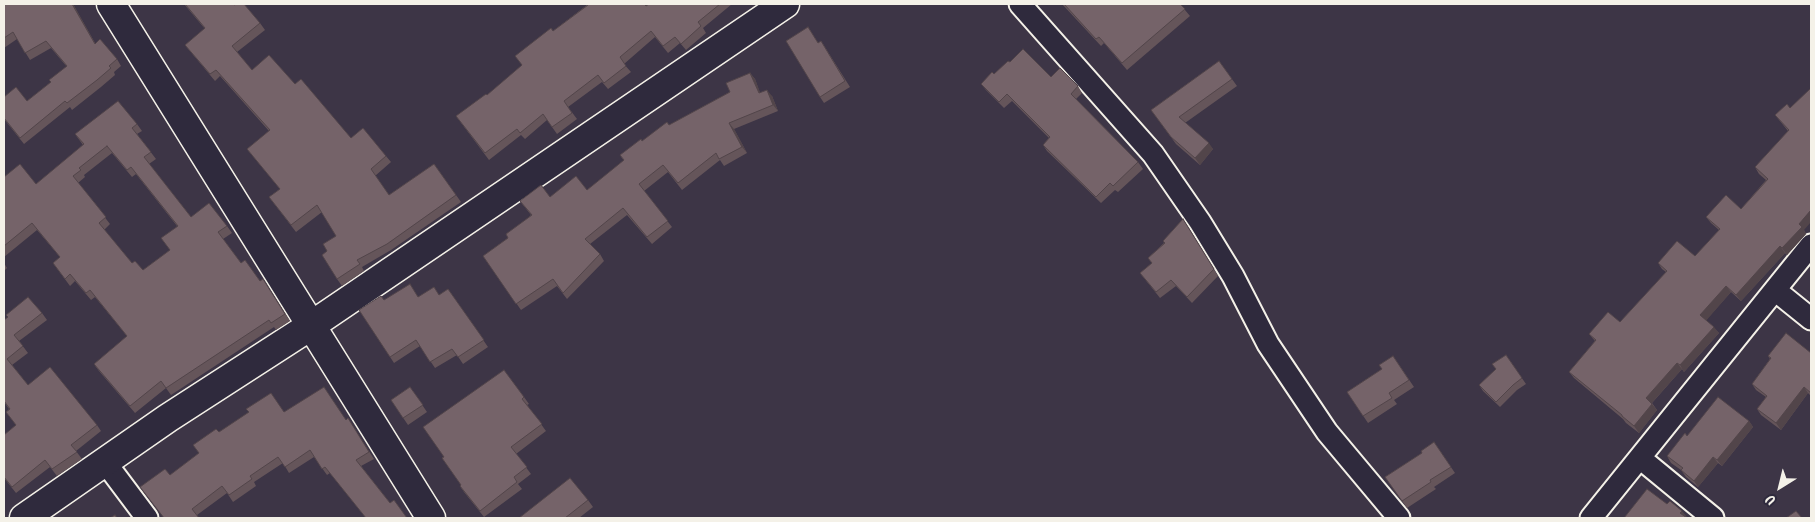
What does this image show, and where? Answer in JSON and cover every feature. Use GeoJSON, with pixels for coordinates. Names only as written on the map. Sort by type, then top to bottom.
{"type":"FeatureCollection","features":[{"type":"Feature","properties":{"kind":"street"},"geometry":{"type":"LineString","coordinates":[[24,518],[168,418],[312,324],[785,4]]}},
{"type":"Feature","properties":{"kind":"street"},"geometry":{"type":"LineString","coordinates":[[1020,4],[1153,154],[1233,276],[1268,344],[1327,432],[1399,518]]}},
{"type":"Feature","properties":{"kind":"street"},"geometry":{"type":"LineString","coordinates":[[117,6],[431,518]]}},
{"type":"Feature","properties":{"kind":"street"},"geometry":{"type":"LineString","coordinates":[[1591,518],[1811,245]]}},
{"type":"Feature","properties":{"kind":"street"},"geometry":{"type":"LineString","coordinates":[[1775,290],[1811,319]]}},
{"type":"Feature","properties":{"kind":"street"},"geometry":{"type":"LineString","coordinates":[[1640,458],[1713,518]]}},
{"type":"Feature","properties":{"kind":"street"},"geometry":{"type":"LineString","coordinates":[[105,462],[147,518]]}},
{"type":"Feature","properties":{"kind":"building"},"geometry":{"type":"Polygon","coordinates":[[[4,4],[72,4],[95,44],[100,39],[117,59],[109,66],[111,68],[97,80],[67,103],[65,101],[20,138],[4,118],[4,97],[16,87],[27,101],[51,82],[49,80],[67,66],[46,41],[25,53],[13,32],[4,38],[4,4]]]}},
{"type":"Feature","properties":{"kind":"building"},"geometry":{"type":"Polygon","coordinates":[[[185,4],[244,4],[260,23],[232,46],[252,70],[269,55],[295,84],[301,79],[351,138],[363,128],[386,156],[371,169],[389,195],[434,164],[456,195],[387,244],[357,260],[360,264],[337,279],[322,255],[327,251],[323,244],[336,236],[317,205],[291,225],[269,197],[280,189],[247,149],[270,130],[216,70],[210,74],[185,45],[205,28],[185,4]]]}},
{"type":"Feature","properties":{"kind":"building"},"geometry":{"type":"Polygon","coordinates":[[[587,4],[644,4],[646,6],[649,4],[720,4],[698,22],[701,26],[681,44],[675,37],[663,46],[651,31],[620,57],[626,66],[604,83],[598,75],[564,101],[572,113],[552,127],[543,114],[520,133],[517,129],[485,153],[456,116],[487,95],[522,65],[515,56],[551,28],[553,31],[587,4]]]}},
{"type":"Feature","properties":{"kind":"building"},"geometry":{"type":"Polygon","coordinates":[[[1064,4],[1180,4],[1185,9],[1122,63],[1099,37],[1096,39],[1064,4]]]}},
{"type":"Feature","properties":{"kind":"building"},"geometry":{"type":"Polygon","coordinates":[[[808,27],[818,43],[821,41],[845,81],[820,97],[786,41],[808,27]]]}},
{"type":"Feature","properties":{"kind":"building"},"geometry":{"type":"Polygon","coordinates":[[[1023,49],[1051,77],[1060,68],[1078,86],[1071,94],[1138,162],[1113,186],[1110,183],[1096,197],[1043,145],[1050,137],[1007,94],[999,102],[981,84],[992,72],[994,74],[1023,49]]]}},
{"type":"Feature","properties":{"kind":"building"},"geometry":{"type":"Polygon","coordinates":[[[1219,61],[1232,79],[1179,117],[1209,143],[1195,158],[1171,137],[1151,110],[1219,61]]]}},
{"type":"Feature","properties":{"kind":"building"},"geometry":{"type":"Polygon","coordinates":[[[750,73],[759,93],[767,90],[773,105],[729,123],[742,147],[719,159],[716,153],[678,183],[663,165],[639,184],[668,221],[647,237],[623,208],[585,239],[600,254],[563,293],[553,279],[516,304],[483,256],[508,238],[506,234],[532,215],[520,201],[541,185],[550,197],[576,176],[587,190],[624,160],[620,155],[641,139],[642,141],[667,122],[669,125],[730,92],[726,83],[750,73]]]}},
{"type":"Feature","properties":{"kind":"building"},"geometry":{"type":"Polygon","coordinates":[[[1811,88],[1811,210],[1799,224],[1802,227],[1782,248],[1780,246],[1736,295],[1726,286],[1700,315],[1714,327],[1680,365],[1677,363],[1646,398],[1652,404],[1634,426],[1569,372],[1596,340],[1589,334],[1608,312],[1620,322],[1667,271],[1658,263],[1677,241],[1695,256],[1720,229],[1706,217],[1726,195],[1741,209],[1768,179],[1755,167],[1789,130],[1775,115],[1787,104],[1790,108],[1811,88]]]}},
{"type":"Feature","properties":{"kind":"building"},"geometry":{"type":"Polygon","coordinates":[[[118,101],[137,124],[132,128],[151,152],[144,157],[191,217],[209,203],[227,226],[218,232],[241,263],[245,260],[260,281],[263,279],[285,314],[271,323],[269,320],[166,388],[161,381],[130,406],[94,364],[127,336],[90,290],[86,293],[70,274],[65,279],[53,263],[60,257],[32,223],[4,246],[4,177],[20,164],[36,184],[84,144],[75,134],[118,101]],[[107,146],[79,168],[81,170],[73,176],[106,217],[99,223],[132,263],[135,261],[143,270],[170,250],[161,238],[178,226],[131,167],[127,170],[107,146]]]}},
{"type":"Feature","properties":{"kind":"building"},"geometry":{"type":"Polygon","coordinates":[[[1183,219],[1214,269],[1187,297],[1171,280],[1156,292],[1140,273],[1152,263],[1148,258],[1165,243],[1163,241],[1183,219]]]}},
{"type":"Feature","properties":{"kind":"building"},"geometry":{"type":"Polygon","coordinates":[[[410,284],[418,297],[434,287],[439,295],[448,289],[484,340],[458,357],[452,349],[430,362],[416,340],[390,357],[359,310],[381,296],[384,300],[410,284]]]}},
{"type":"Feature","properties":{"kind":"building"},"geometry":{"type":"Polygon","coordinates":[[[28,297],[42,313],[14,335],[23,346],[7,359],[28,385],[50,367],[97,425],[71,445],[77,452],[52,469],[45,460],[12,487],[4,477],[4,435],[16,425],[6,412],[10,409],[4,401],[4,320],[8,317],[6,315],[28,297]]]}},
{"type":"Feature","properties":{"kind":"building"},"geometry":{"type":"Polygon","coordinates":[[[1786,333],[1811,353],[1811,393],[1804,387],[1776,423],[1757,409],[1767,396],[1752,384],[1771,358],[1768,356],[1786,333]]]}},
{"type":"Feature","properties":{"kind":"building"},"geometry":{"type":"Polygon","coordinates":[[[1506,355],[1522,378],[1496,402],[1479,385],[1496,369],[1492,364],[1506,355]]]}},
{"type":"Feature","properties":{"kind":"building"},"geometry":{"type":"Polygon","coordinates":[[[1393,356],[1409,380],[1389,393],[1392,398],[1363,416],[1347,392],[1382,369],[1379,365],[1393,356]]]}},
{"type":"Feature","properties":{"kind":"building"},"geometry":{"type":"Polygon","coordinates":[[[504,370],[524,397],[522,399],[542,424],[511,447],[527,467],[514,477],[517,482],[480,511],[460,486],[442,458],[444,457],[423,427],[504,370]]]}},
{"type":"Feature","properties":{"kind":"building"},"geometry":{"type":"Polygon","coordinates":[[[324,387],[346,420],[348,418],[369,452],[356,460],[390,503],[394,500],[407,518],[366,518],[325,467],[322,469],[310,450],[285,467],[278,457],[250,476],[252,479],[229,495],[222,486],[192,509],[199,518],[164,518],[140,487],[165,469],[170,475],[199,453],[193,445],[216,429],[219,432],[249,412],[246,409],[271,393],[284,412],[324,387]]]}},
{"type":"Feature","properties":{"kind":"building"},"geometry":{"type":"Polygon","coordinates":[[[410,387],[423,405],[403,418],[391,400],[410,387]]]}},
{"type":"Feature","properties":{"kind":"building"},"geometry":{"type":"Polygon","coordinates":[[[1718,397],[1749,421],[1717,460],[1713,457],[1694,481],[1681,470],[1683,468],[1667,456],[1685,433],[1687,436],[1718,397]]]}},
{"type":"Feature","properties":{"kind":"building"},"geometry":{"type":"Polygon","coordinates":[[[1434,442],[1451,467],[1402,501],[1385,477],[1422,453],[1421,451],[1434,442]]]}},
{"type":"Feature","properties":{"kind":"building"},"geometry":{"type":"Polygon","coordinates":[[[570,478],[588,500],[565,518],[519,518],[570,478]]]}},
{"type":"Feature","properties":{"kind":"building"},"geometry":{"type":"Polygon","coordinates":[[[1647,489],[1667,504],[1670,501],[1687,518],[1624,518],[1647,489]]]}},
{"type":"Feature","properties":{"kind":"building"},"geometry":{"type":"Polygon","coordinates":[[[1796,511],[1802,518],[1786,518],[1796,511]]]}}]}
